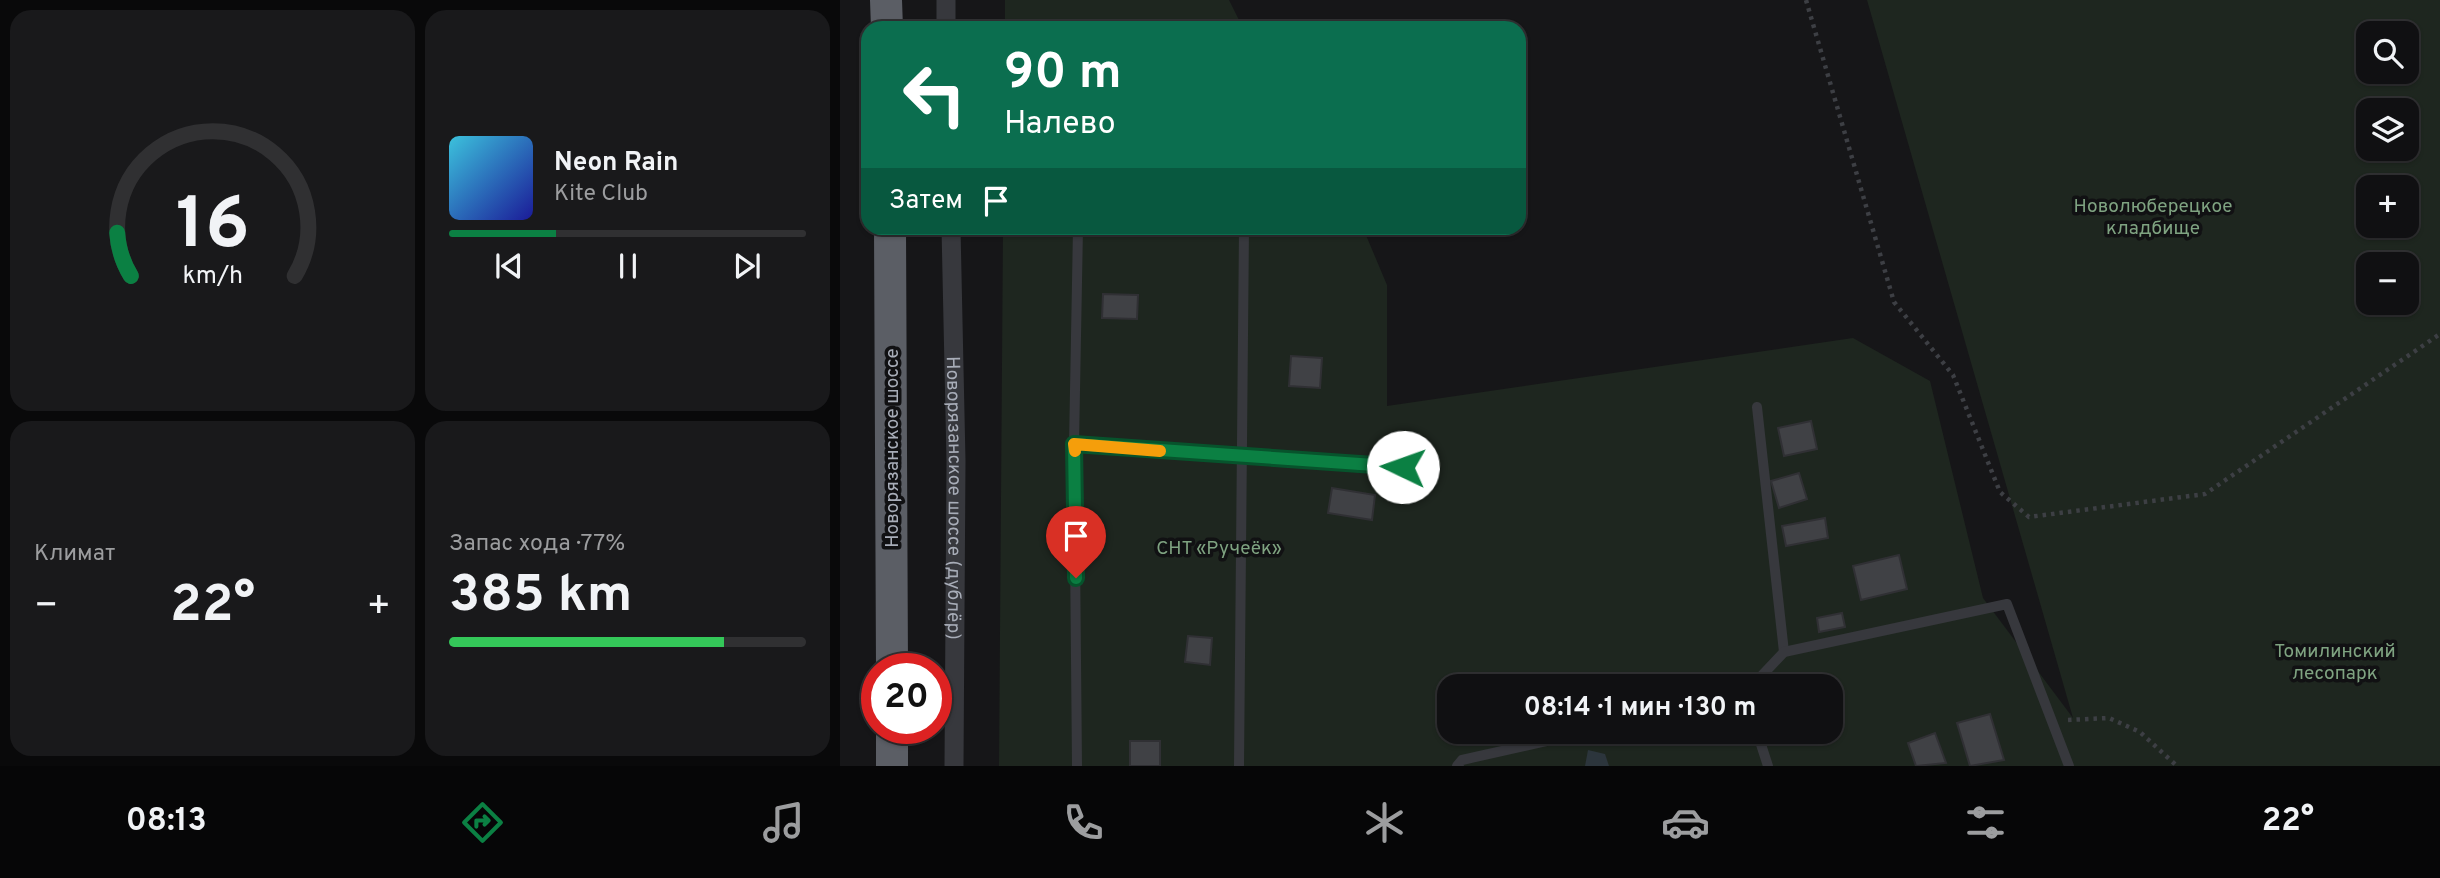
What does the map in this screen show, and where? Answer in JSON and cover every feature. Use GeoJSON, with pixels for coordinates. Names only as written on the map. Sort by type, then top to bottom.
{"type":"FeatureCollection","features":[{"type":"Feature","properties":{"kind":"highway"},"geometry":{"type":"LineString","coordinates":[[886,0],[887,21]]}},
{"type":"Feature","properties":{"kind":"highway","name":"Новорязанское шоссе"},"geometry":{"type":"LineString","coordinates":[[890,235],[892,653]]}},
{"type":"Feature","properties":{"kind":"highway"},"geometry":{"type":"LineString","coordinates":[[892,744],[892,766]]}},
{"type":"Feature","properties":{"kind":"street"},"geometry":{"type":"LineString","coordinates":[[946,0],[946,21]]}},
{"type":"Feature","properties":{"kind":"street","name":"Новорязанское шоссе (дублёр)"},"geometry":{"type":"LineString","coordinates":[[951,235],[956,461],[954,766]]}},
{"type":"Feature","properties":{"kind":"lane"},"geometry":{"type":"LineString","coordinates":[[1077,766],[1074,444],[1078,235]]}},
{"type":"Feature","properties":{"kind":"lane"},"geometry":{"type":"LineString","coordinates":[[1239,766],[1244,235]]}},
{"type":"Feature","properties":{"kind":"lane"},"geometry":{"type":"LineString","coordinates":[[1757,407],[1784,652]]}},
{"type":"Feature","properties":{"kind":"lane"},"geometry":{"type":"LineString","coordinates":[[1074,444],[1242,458],[1403,467]]}},
{"type":"Feature","properties":{"kind":"lane"},"geometry":{"type":"LineString","coordinates":[[1763,674],[1784,652],[2007,604],[2069,766]]}},
{"type":"Feature","properties":{"kind":"lane"},"geometry":{"type":"LineString","coordinates":[[1457,766],[1462,760],[1533,744]]}},
{"type":"Feature","properties":{"kind":"lane"},"geometry":{"type":"LineString","coordinates":[[1762,744],[1768,766]]}},
{"type":"Feature","properties":{"kind":"path"},"geometry":{"type":"LineString","coordinates":[[1806,0],[1894,302],[1953,375],[2000,492],[2029,517],[2205,494],[2440,334]]}},
{"type":"Feature","properties":{"kind":"path"},"geometry":{"type":"LineString","coordinates":[[2053,721],[2109,718],[2140,732],[2177,766]]}},
{"type":"Feature","properties":{"kind":"green space"},"geometry":{"type":"Polygon","coordinates":[[[1005,0],[1229,0],[1240,21],[1005,21],[1005,0]]]}},
{"type":"Feature","properties":{"kind":"green space"},"geometry":{"type":"Polygon","coordinates":[[[1867,0],[2440,0],[2440,766],[999,766],[1003,235],[1366,235],[1387,285],[1387,406],[1853,338],[1930,381],[1983,598],[2073,718],[1867,0]]]}},
{"type":"Feature","properties":{"kind":"shaded area"},"geometry":{"type":"Polygon","coordinates":[[[1588,750],[1605,754],[1609,766],[1585,766],[1588,750]]]}},
{"type":"Feature","properties":{"kind":"building"},"geometry":{"type":"Polygon","coordinates":[[[1103,294],[1138,295],[1137,319],[1102,318],[1103,294]]]}},
{"type":"Feature","properties":{"kind":"building"},"geometry":{"type":"Polygon","coordinates":[[[1291,356],[1322,358],[1320,388],[1289,386],[1291,356]]]}},
{"type":"Feature","properties":{"kind":"building"},"geometry":{"type":"Polygon","coordinates":[[[1811,421],[1817,449],[1784,456],[1778,428],[1811,421]]]}},
{"type":"Feature","properties":{"kind":"building"},"geometry":{"type":"Polygon","coordinates":[[[1799,473],[1807,499],[1779,508],[1771,481],[1799,473]]]}},
{"type":"Feature","properties":{"kind":"building"},"geometry":{"type":"Polygon","coordinates":[[[1332,488],[1375,495],[1372,520],[1328,513],[1332,488]]]}},
{"type":"Feature","properties":{"kind":"building"},"geometry":{"type":"Polygon","coordinates":[[[1825,518],[1828,538],[1786,546],[1782,526],[1825,518]]]}},
{"type":"Feature","properties":{"kind":"building"},"geometry":{"type":"Polygon","coordinates":[[[1899,555],[1907,589],[1861,600],[1853,566],[1899,555]]]}},
{"type":"Feature","properties":{"kind":"building"},"geometry":{"type":"Polygon","coordinates":[[[1842,613],[1845,627],[1819,632],[1817,618],[1842,613]]]}},
{"type":"Feature","properties":{"kind":"building"},"geometry":{"type":"Polygon","coordinates":[[[1188,636],[1212,638],[1210,665],[1185,662],[1188,636]]]}},
{"type":"Feature","properties":{"kind":"building"},"geometry":{"type":"Polygon","coordinates":[[[1990,714],[2004,760],[1970,766],[1957,723],[1990,714]]]}},
{"type":"Feature","properties":{"kind":"building"},"geometry":{"type":"Polygon","coordinates":[[[1935,733],[1946,763],[1916,766],[1908,743],[1935,733]]]}},
{"type":"Feature","properties":{"kind":"building"},"geometry":{"type":"Polygon","coordinates":[[[1130,741],[1160,741],[1160,766],[1130,766],[1130,741]]]}},
{"type":"Feature","properties":{"kind":"slow traffic"},"geometry":{"type":"LineString","coordinates":[[1075,451],[1074,444],[1160,451]]}},
{"type":"Feature","properties":{"kind":"route"},"geometry":{"type":"LineString","coordinates":[[1076,578],[1074,444],[1242,458],[1403,467]]}},
{"type":"Feature","properties":{"kind":"park label","name":"Новолюберецкое кладбище"},"geometry":{"type":"Point","coordinates":[2153,216]}},
{"type":"Feature","properties":{"kind":"park label","name":"СНТ «Ручеёк»"},"geometry":{"type":"Point","coordinates":[1219,547]}},
{"type":"Feature","properties":{"kind":"park label","name":"Томилинский лесопарк"},"geometry":{"type":"Point","coordinates":[2335,661]}}]}
